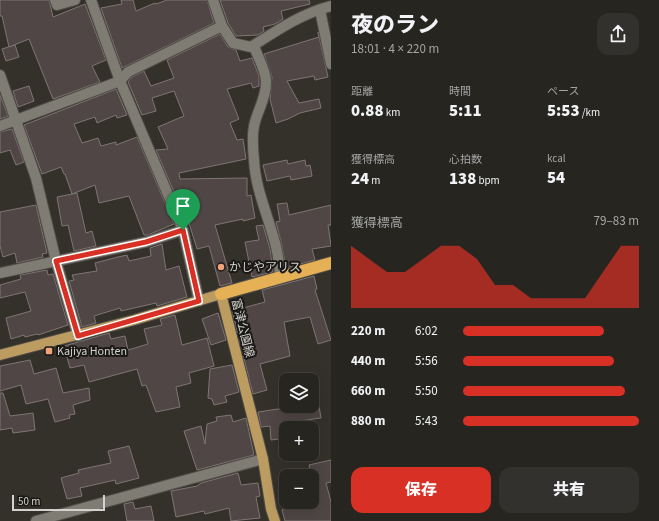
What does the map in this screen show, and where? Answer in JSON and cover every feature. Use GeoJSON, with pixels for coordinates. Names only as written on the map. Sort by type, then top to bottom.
{"type":"FeatureCollection","features":[{"type":"Feature","properties":{"kind":"highway"},"geometry":{"type":"LineString","coordinates":[[221,294],[331,263]]}},
{"type":"Feature","properties":{"kind":"main road","name":"富津公園線"},"geometry":{"type":"LineString","coordinates":[[0,355],[78,336],[221,294],[263,459],[271,509],[275,521]]}},
{"type":"Feature","properties":{"kind":"street"},"geometry":{"type":"LineString","coordinates":[[55,0],[57,5],[75,0]]}},
{"type":"Feature","properties":{"kind":"street"},"geometry":{"type":"LineString","coordinates":[[91,0],[120,81],[183,230],[199,301]]}},
{"type":"Feature","properties":{"kind":"street"},"geometry":{"type":"LineString","coordinates":[[213,0],[222,26],[233,44],[251,47],[283,27],[331,6]]}},
{"type":"Feature","properties":{"kind":"street"},"geometry":{"type":"LineString","coordinates":[[320,10],[331,64]]}},
{"type":"Feature","properties":{"kind":"street"},"geometry":{"type":"LineString","coordinates":[[0,126],[120,81],[128,72],[222,26]]}},
{"type":"Feature","properties":{"kind":"street"},"geometry":{"type":"LineString","coordinates":[[254,46],[266,81],[264,98],[254,127],[254,161],[260,198],[268,216],[280,278]]}},
{"type":"Feature","properties":{"kind":"street"},"geometry":{"type":"LineString","coordinates":[[0,75],[36,178],[56,261],[78,336]]}},
{"type":"Feature","properties":{"kind":"street"},"geometry":{"type":"LineString","coordinates":[[0,273],[146,242],[183,230]]}},
{"type":"Feature","properties":{"kind":"street"},"geometry":{"type":"LineString","coordinates":[[36,521],[263,459]]}},
{"type":"Feature","properties":{"kind":"building"},"geometry":{"type":"Polygon","coordinates":[[[0,0],[49,0],[53,17],[85,4],[106,60],[92,66],[100,82],[53,99],[29,39],[9,47],[2,16],[0,16],[0,0]]]}},
{"type":"Feature","properties":{"kind":"building"},"geometry":{"type":"Polygon","coordinates":[[[121,0],[133,0],[136,11],[167,0],[207,0],[214,23],[122,68],[101,8],[122,4],[121,0]]]}},
{"type":"Feature","properties":{"kind":"building"},"geometry":{"type":"Polygon","coordinates":[[[220,0],[309,0],[310,4],[281,11],[283,19],[275,24],[263,27],[264,31],[258,35],[236,36],[228,23],[220,0]]]}},
{"type":"Feature","properties":{"kind":"building"},"geometry":{"type":"Polygon","coordinates":[[[318,32],[328,77],[315,80],[314,76],[287,81],[299,103],[319,99],[321,108],[300,113],[276,123],[270,99],[272,77],[264,54],[319,37],[318,32]]]}},
{"type":"Feature","properties":{"kind":"building"},"geometry":{"type":"Polygon","coordinates":[[[220,34],[228,47],[236,50],[240,61],[252,58],[259,76],[259,86],[253,88],[251,83],[227,89],[239,119],[230,123],[237,140],[243,139],[246,159],[179,173],[180,179],[247,178],[247,196],[251,195],[255,218],[215,225],[232,283],[220,286],[209,246],[197,249],[188,220],[186,220],[156,150],[168,149],[158,127],[184,116],[174,91],[152,98],[156,111],[142,115],[128,82],[132,77],[144,71],[151,86],[174,78],[167,60],[220,34]]]}},
{"type":"Feature","properties":{"kind":"building"},"geometry":{"type":"Polygon","coordinates":[[[15,45],[19,57],[6,61],[2,49],[15,45]]]}},
{"type":"Feature","properties":{"kind":"building"},"geometry":{"type":"Polygon","coordinates":[[[29,86],[34,101],[18,107],[13,91],[29,86]]]}},
{"type":"Feature","properties":{"kind":"building"},"geometry":{"type":"Polygon","coordinates":[[[116,89],[127,115],[117,118],[116,115],[97,123],[95,117],[74,124],[82,143],[98,138],[101,146],[116,142],[116,145],[137,137],[174,224],[148,235],[144,235],[129,196],[99,203],[95,185],[72,194],[61,167],[42,174],[24,125],[116,89]]]}},
{"type":"Feature","properties":{"kind":"building"},"geometry":{"type":"Polygon","coordinates":[[[0,95],[8,116],[0,119],[0,95]]]}},
{"type":"Feature","properties":{"kind":"building"},"geometry":{"type":"Polygon","coordinates":[[[12,129],[24,162],[16,165],[10,150],[0,153],[0,132],[12,129]]]}},
{"type":"Feature","properties":{"kind":"building"},"geometry":{"type":"Polygon","coordinates":[[[287,160],[288,164],[305,160],[306,166],[310,165],[312,176],[291,180],[290,176],[267,181],[263,165],[287,160]]]}},
{"type":"Feature","properties":{"kind":"building"},"geometry":{"type":"Polygon","coordinates":[[[77,193],[86,233],[92,231],[96,246],[74,251],[68,225],[62,226],[57,197],[77,193]]]}},
{"type":"Feature","properties":{"kind":"building"},"geometry":{"type":"Polygon","coordinates":[[[287,203],[289,215],[331,205],[331,225],[328,225],[331,246],[312,249],[315,260],[286,268],[276,222],[280,221],[277,204],[287,203]]]}},
{"type":"Feature","properties":{"kind":"building"},"geometry":{"type":"Polygon","coordinates":[[[36,205],[47,253],[42,254],[43,257],[17,263],[15,253],[3,257],[0,246],[0,212],[36,205]]]}},
{"type":"Feature","properties":{"kind":"building"},"geometry":{"type":"Polygon","coordinates":[[[263,225],[270,249],[273,272],[252,277],[245,242],[259,240],[256,226],[263,225]]]}},
{"type":"Feature","properties":{"kind":"building"},"geometry":{"type":"Polygon","coordinates":[[[162,244],[166,270],[179,266],[187,297],[157,306],[156,303],[121,311],[120,308],[94,316],[96,323],[82,327],[69,281],[74,280],[72,275],[97,271],[95,263],[118,257],[127,255],[129,261],[151,256],[150,248],[162,244]]]}},
{"type":"Feature","properties":{"kind":"building"},"geometry":{"type":"Polygon","coordinates":[[[47,270],[48,275],[53,274],[68,325],[38,335],[25,337],[24,335],[11,339],[6,318],[31,311],[25,292],[0,298],[0,285],[21,279],[20,275],[47,270]]]}},
{"type":"Feature","properties":{"kind":"building"},"geometry":{"type":"Polygon","coordinates":[[[314,276],[317,289],[315,290],[331,340],[318,344],[310,317],[284,322],[290,356],[260,364],[267,390],[253,394],[232,311],[265,302],[262,290],[314,276]]]}},
{"type":"Feature","properties":{"kind":"building"},"geometry":{"type":"Polygon","coordinates":[[[218,313],[226,340],[211,345],[202,319],[218,313]]]}},
{"type":"Feature","properties":{"kind":"building"},"geometry":{"type":"Polygon","coordinates":[[[175,315],[182,345],[207,338],[214,366],[189,373],[191,383],[176,387],[180,407],[156,412],[146,385],[142,386],[137,369],[89,382],[84,365],[70,368],[64,346],[109,333],[111,339],[125,336],[128,350],[148,344],[144,329],[162,325],[160,319],[175,315]]]}},
{"type":"Feature","properties":{"kind":"building"},"geometry":{"type":"Polygon","coordinates":[[[30,360],[34,374],[56,368],[63,393],[89,388],[90,400],[73,405],[75,414],[69,415],[70,418],[55,422],[48,399],[26,404],[21,385],[0,391],[0,366],[30,360]]]}},
{"type":"Feature","properties":{"kind":"building"},"geometry":{"type":"Polygon","coordinates":[[[232,365],[239,392],[225,396],[227,402],[214,405],[212,399],[208,398],[210,369],[232,365]]]}},
{"type":"Feature","properties":{"kind":"building"},"geometry":{"type":"Polygon","coordinates":[[[0,393],[3,393],[10,416],[33,413],[35,430],[13,433],[12,428],[0,430],[0,393]]]}},
{"type":"Feature","properties":{"kind":"building"},"geometry":{"type":"Polygon","coordinates":[[[319,406],[321,418],[300,421],[279,421],[279,439],[271,440],[270,426],[261,427],[258,412],[279,409],[279,413],[319,413],[319,406]]]}},
{"type":"Feature","properties":{"kind":"building"},"geometry":{"type":"Polygon","coordinates":[[[231,415],[233,422],[246,418],[254,455],[197,470],[184,431],[201,426],[205,444],[207,424],[217,421],[216,417],[231,415]]]}},
{"type":"Feature","properties":{"kind":"building"},"geometry":{"type":"Polygon","coordinates":[[[129,446],[139,478],[116,484],[115,480],[80,488],[82,496],[67,499],[61,478],[79,473],[78,470],[111,463],[108,451],[129,446]]]}},
{"type":"Feature","properties":{"kind":"building"},"geometry":{"type":"Polygon","coordinates":[[[331,460],[331,482],[326,483],[331,502],[331,521],[285,521],[282,510],[284,509],[319,509],[319,469],[310,469],[309,465],[331,460]]]}},
{"type":"Feature","properties":{"kind":"building"},"geometry":{"type":"Polygon","coordinates":[[[238,473],[241,485],[258,483],[260,496],[256,497],[260,518],[231,521],[229,508],[205,514],[204,511],[176,517],[171,491],[197,486],[201,483],[238,473]]]}},
{"type":"Feature","properties":{"kind":"building"},"geometry":{"type":"Polygon","coordinates":[[[133,502],[135,509],[151,506],[154,521],[127,521],[124,504],[133,502]]]}},
{"type":"Feature","properties":{"kind":"place","name":"かじやアリス"},"geometry":{"type":"Point","coordinates":[221,267]}},
{"type":"Feature","properties":{"kind":"place","name":"Kajiya Honten"},"geometry":{"type":"Point","coordinates":[49,351]}},
{"type":"Feature","properties":{"kind":"route"},"geometry":{"type":"LineString","coordinates":[[183,230],[199,301],[78,336],[56,261],[146,242],[183,230]]}}]}
